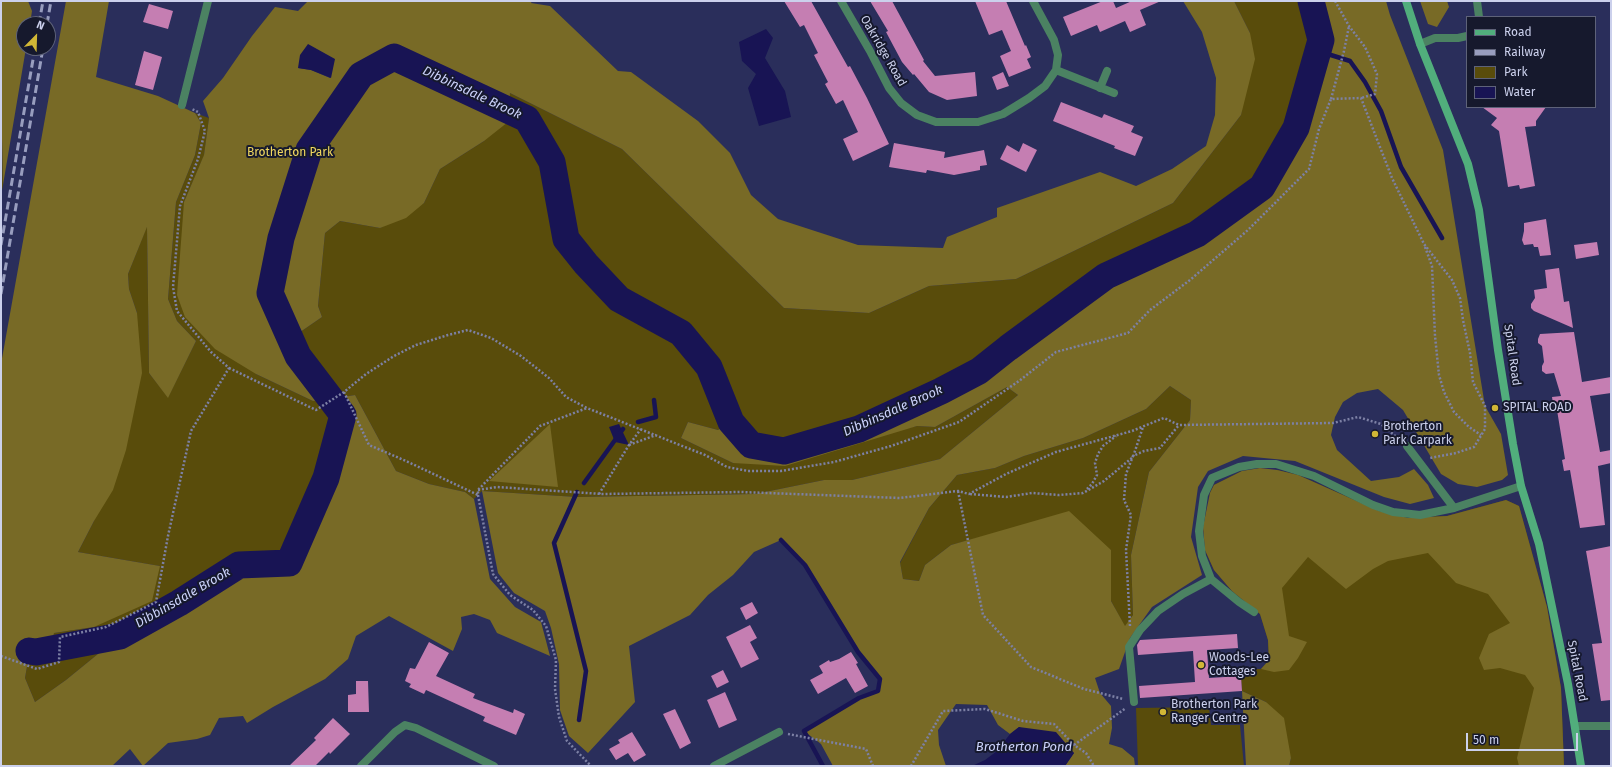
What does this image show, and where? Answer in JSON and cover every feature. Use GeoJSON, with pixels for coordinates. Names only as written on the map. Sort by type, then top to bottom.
{"type":"FeatureCollection","features":[{"type":"Feature","properties":{"kind":"main road","name":"Spital Road"},"geometry":{"type":"LineString","coordinates":[[1406,1],[1420,44],[1468,164],[1479,210],[1498,350],[1521,486],[1539,544],[1568,684],[1581,766]]}},
{"type":"Feature","properties":{"kind":"street"},"geometry":{"type":"LineString","coordinates":[[182,105],[208,1]]}},
{"type":"Feature","properties":{"kind":"street","name":"Oakridge Road"},"geometry":{"type":"LineString","coordinates":[[841,1],[870,51],[889,88],[901,103],[918,115],[936,122],[978,122],[1003,114],[1045,86],[1056,70]]}},
{"type":"Feature","properties":{"kind":"street"},"geometry":{"type":"LineString","coordinates":[[1033,1],[1054,40],[1058,55],[1056,70],[1114,93]]}},
{"type":"Feature","properties":{"kind":"street"},"geometry":{"type":"LineString","coordinates":[[1477,1],[1479,16]]}},
{"type":"Feature","properties":{"kind":"street"},"geometry":{"type":"LineString","coordinates":[[1420,44],[1435,38],[1458,38],[1466,36]]}},
{"type":"Feature","properties":{"kind":"street"},"geometry":{"type":"LineString","coordinates":[[1100,88],[1107,70]]}},
{"type":"Feature","properties":{"kind":"street"},"geometry":{"type":"LineString","coordinates":[[1407,446],[1454,508]]}},
{"type":"Feature","properties":{"kind":"street"},"geometry":{"type":"LineString","coordinates":[[1254,612],[1211,579],[1202,556],[1199,530],[1204,495],[1212,478],[1239,467],[1257,464],[1276,464],[1314,476],[1373,505],[1393,512],[1420,515],[1454,508],[1521,486]]}},
{"type":"Feature","properties":{"kind":"street"},"geometry":{"type":"LineString","coordinates":[[1134,702],[1129,647],[1140,630],[1158,611],[1183,594],[1211,579]]}},
{"type":"Feature","properties":{"kind":"street"},"geometry":{"type":"LineString","coordinates":[[361,766],[395,732],[405,725],[416,728],[494,766]]}},
{"type":"Feature","properties":{"kind":"street"},"geometry":{"type":"LineString","coordinates":[[1575,726],[1611,726]]}},
{"type":"Feature","properties":{"kind":"street"},"geometry":{"type":"LineString","coordinates":[[714,766],[779,732]]}},
{"type":"Feature","properties":{"kind":"path"},"geometry":{"type":"LineString","coordinates":[[1331,99],[1361,98],[1375,94],[1377,74],[1365,47],[1349,26],[1335,1]]}},
{"type":"Feature","properties":{"kind":"path"},"geometry":{"type":"LineString","coordinates":[[182,105],[198,112],[205,131],[198,159],[180,206],[172,287],[177,311],[212,352],[229,368],[316,410],[394,356],[416,345],[468,330],[491,338],[521,356],[549,378],[566,397],[587,408],[705,455],[728,467],[748,471],[781,470],[834,462],[891,446],[959,422],[1019,382],[1056,352],[1128,333],[1150,310],[1202,270],[1248,230],[1309,168],[1319,129],[1331,99],[1349,26]]}},
{"type":"Feature","properties":{"kind":"path"},"geometry":{"type":"LineString","coordinates":[[1361,98],[1392,178],[1424,244],[1432,266],[1434,336],[1439,376],[1448,402],[1454,412],[1469,427],[1481,435]]}},
{"type":"Feature","properties":{"kind":"path"},"geometry":{"type":"LineString","coordinates":[[1418,460],[1456,453],[1474,447],[1485,429],[1485,406],[1473,382],[1470,353],[1460,298],[1452,280],[1424,244]]}},
{"type":"Feature","properties":{"kind":"path"},"geometry":{"type":"LineString","coordinates":[[1,656],[37,668],[59,662],[60,637],[106,627],[156,602],[168,536],[191,431],[229,368]]}},
{"type":"Feature","properties":{"kind":"path"},"geometry":{"type":"LineString","coordinates":[[344,392],[369,445],[478,495]]}},
{"type":"Feature","properties":{"kind":"path"},"geometry":{"type":"LineString","coordinates":[[587,408],[540,426],[478,490],[478,495],[493,574],[510,595],[533,610],[546,626],[556,660],[555,689],[559,717],[567,741],[592,766]]}},
{"type":"Feature","properties":{"kind":"path"},"geometry":{"type":"LineString","coordinates":[[969,494],[1006,474],[1056,452],[1118,434],[1164,418],[1179,425],[1333,423],[1358,417],[1381,424],[1407,446]]}},
{"type":"Feature","properties":{"kind":"path"},"geometry":{"type":"LineString","coordinates":[[478,490],[497,487],[599,494],[741,492],[900,498],[958,491],[969,494],[1006,497],[1032,493],[1059,495],[1083,493],[1104,480],[1133,457],[1144,451],[1160,448],[1179,425]]}},
{"type":"Feature","properties":{"kind":"path"},"geometry":{"type":"LineString","coordinates":[[1130,630],[1126,550],[1131,515],[1124,500],[1126,474],[1143,426]]}},
{"type":"Feature","properties":{"kind":"path"},"geometry":{"type":"LineString","coordinates":[[599,494],[629,445],[641,429]]}},
{"type":"Feature","properties":{"kind":"path"},"geometry":{"type":"LineString","coordinates":[[1083,493],[1092,484],[1097,475],[1095,463],[1098,454],[1104,446],[1118,434]]}},
{"type":"Feature","properties":{"kind":"path"},"geometry":{"type":"LineString","coordinates":[[629,445],[657,435]]}},
{"type":"Feature","properties":{"kind":"path"},"geometry":{"type":"LineString","coordinates":[[958,491],[983,615],[1031,667],[1084,689],[1134,702]]}},
{"type":"Feature","properties":{"kind":"path"},"geometry":{"type":"LineString","coordinates":[[1074,745],[1134,702]]}},
{"type":"Feature","properties":{"kind":"path"},"geometry":{"type":"LineString","coordinates":[[910,766],[943,711],[985,709],[1023,721],[1054,724],[1074,745],[1086,753],[1094,766]]}},
{"type":"Feature","properties":{"kind":"path"},"geometry":{"type":"LineString","coordinates":[[779,732],[866,749],[873,766]]}},
{"type":"Feature","properties":{"kind":"green space"},"geometry":{"type":"Polygon","coordinates":[[[1,1],[28,1],[32,11],[31,16],[16,16],[16,56],[25,56],[3,185],[1,132],[1,1]]]}},
{"type":"Feature","properties":{"kind":"green space"},"geometry":{"type":"Polygon","coordinates":[[[66,1],[109,1],[96,77],[158,96],[195,113],[201,123],[195,155],[176,202],[168,299],[177,321],[196,341],[168,398],[149,373],[147,227],[128,274],[129,289],[137,313],[142,373],[126,450],[113,490],[94,521],[78,552],[160,566],[152,601],[94,627],[54,633],[52,643],[31,643],[25,678],[35,702],[66,680],[120,636],[179,603],[239,565],[289,563],[326,478],[343,415],[331,399],[355,395],[396,471],[429,484],[465,492],[474,499],[490,579],[515,607],[541,622],[550,656],[497,633],[490,620],[474,614],[461,617],[462,629],[453,651],[389,616],[356,636],[348,659],[325,679],[247,723],[243,716],[219,718],[210,735],[197,739],[168,743],[143,766],[130,749],[112,766],[1,766],[1,364],[66,1]]]}},
{"type":"Feature","properties":{"kind":"green space","name":"Brotherton Park"},"geometry":{"type":"Polygon","coordinates":[[[308,1],[532,1],[531,3],[550,6],[618,71],[631,72],[698,121],[730,153],[751,195],[778,219],[858,245],[943,248],[947,237],[997,217],[997,208],[1100,172],[1136,186],[1172,169],[1206,146],[1215,115],[1216,78],[1202,32],[1183,1],[1234,1],[1250,33],[1255,59],[1241,115],[1173,203],[1016,279],[929,286],[869,313],[784,308],[622,149],[510,93],[508,122],[484,141],[440,169],[424,203],[406,218],[380,228],[340,221],[325,233],[318,306],[322,317],[290,339],[298,356],[331,399],[313,401],[256,374],[215,349],[185,317],[177,295],[184,202],[204,155],[209,118],[203,101],[223,78],[252,36],[275,7],[298,11],[308,1]],[[334,59],[298,68],[311,70],[330,78],[334,59]]]}},
{"type":"Feature","properties":{"kind":"green space"},"geometry":{"type":"Polygon","coordinates":[[[1234,1],[1311,1],[1321,40],[1296,128],[1262,187],[1197,234],[1106,276],[979,371],[941,391],[859,429],[784,451],[751,445],[731,422],[718,430],[688,422],[681,438],[733,463],[917,426],[935,427],[1007,387],[1018,395],[940,459],[852,480],[824,480],[755,494],[577,497],[482,491],[474,499],[465,492],[429,484],[396,471],[355,395],[331,399],[343,415],[326,478],[289,563],[239,565],[179,603],[120,636],[66,680],[35,702],[25,678],[31,643],[52,643],[54,633],[94,627],[160,566],[78,552],[94,521],[137,313],[129,289],[128,274],[147,226],[149,373],[168,397],[196,341],[177,321],[168,299],[176,202],[195,155],[201,123],[195,113],[209,118],[204,156],[184,202],[256,374],[313,401],[330,399],[298,356],[290,339],[322,317],[318,306],[325,233],[340,221],[380,228],[424,203],[440,169],[484,141],[510,93],[622,149],[784,308],[869,313],[929,286],[1016,279],[1173,203],[1241,115],[1250,33],[1234,1]]]}},
{"type":"Feature","properties":{"kind":"green space"},"geometry":{"type":"Polygon","coordinates":[[[1311,1],[1386,1],[1390,15],[1443,150],[1485,406],[1501,434],[1508,475],[1502,480],[1477,487],[1458,484],[1441,474],[1403,410],[1378,389],[1357,393],[1343,402],[1335,417],[1331,435],[1337,450],[1371,481],[1399,477],[1414,469],[1428,485],[1434,498],[1410,504],[1384,497],[1295,461],[1243,456],[1208,471],[1198,487],[1191,537],[1202,575],[1152,607],[1130,638],[1119,669],[1095,678],[1100,693],[1111,706],[1112,728],[1109,744],[1122,748],[1134,758],[1135,766],[1065,766],[1074,753],[1019,727],[1010,734],[998,725],[987,705],[956,704],[938,730],[939,745],[946,766],[833,766],[821,744],[804,731],[859,698],[878,691],[880,679],[858,652],[805,565],[781,540],[754,552],[733,575],[708,595],[690,615],[629,646],[635,702],[588,753],[569,736],[560,710],[559,664],[551,628],[545,611],[514,593],[498,573],[482,491],[577,497],[755,494],[824,480],[852,480],[940,459],[1018,395],[1007,387],[935,427],[917,426],[785,466],[733,463],[681,438],[688,422],[718,430],[731,422],[751,445],[784,451],[859,429],[941,391],[979,371],[1106,276],[1197,234],[1262,187],[1296,128],[1321,40],[1311,1]],[[1170,386],[1146,409],[1083,438],[1024,456],[995,468],[957,475],[929,508],[900,562],[903,579],[919,581],[925,565],[951,545],[1069,511],[1111,550],[1111,601],[1125,626],[1133,615],[1131,555],[1149,472],[1190,420],[1191,400],[1170,386]]]}},
{"type":"Feature","properties":{"kind":"green space"},"geometry":{"type":"Polygon","coordinates":[[[1420,1],[1447,1],[1449,7],[1437,27],[1428,24],[1420,1]]]}},
{"type":"Feature","properties":{"kind":"green space"},"geometry":{"type":"Polygon","coordinates":[[[1,132],[3,185],[1,195],[1,132]]]}},
{"type":"Feature","properties":{"kind":"green space"},"geometry":{"type":"Polygon","coordinates":[[[1170,386],[1191,400],[1190,420],[1149,472],[1131,555],[1133,615],[1125,627],[1111,601],[1111,550],[985,536],[951,545],[925,565],[919,581],[903,579],[900,563],[929,508],[957,475],[995,468],[1024,456],[1083,438],[1146,409],[1170,386]]]}},
{"type":"Feature","properties":{"kind":"green space"},"geometry":{"type":"Polygon","coordinates":[[[550,424],[558,487],[489,481],[550,424]]]}},
{"type":"Feature","properties":{"kind":"green space"},"geometry":{"type":"Polygon","coordinates":[[[1260,468],[1298,475],[1379,511],[1408,518],[1447,516],[1506,500],[1519,506],[1547,607],[1561,688],[1564,766],[1519,766],[1517,758],[1534,688],[1525,675],[1500,668],[1484,670],[1479,658],[1489,634],[1510,623],[1488,594],[1456,583],[1428,553],[1388,561],[1373,569],[1346,589],[1308,557],[1282,588],[1289,636],[1307,642],[1289,670],[1274,672],[1261,669],[1269,660],[1268,640],[1260,614],[1232,591],[1214,570],[1205,550],[1203,527],[1210,493],[1214,485],[1242,471],[1260,468]]]}},
{"type":"Feature","properties":{"kind":"green space"},"geometry":{"type":"Polygon","coordinates":[[[1277,470],[1298,475],[1379,511],[1408,518],[1447,516],[1506,500],[1519,506],[1547,607],[1561,688],[1564,766],[1289,766],[1291,758],[1266,702],[1242,691],[1240,669],[1261,669],[1269,660],[1268,640],[1260,614],[1232,591],[1214,570],[1205,550],[1210,493],[1214,485],[1242,471],[1277,470]]]}},
{"type":"Feature","properties":{"kind":"green space"},"geometry":{"type":"Polygon","coordinates":[[[1242,691],[1266,702],[1284,718],[1291,758],[1289,766],[1246,766],[1242,691]]]}},
{"type":"Feature","properties":{"kind":"green space"},"geometry":{"type":"Polygon","coordinates":[[[1209,707],[1211,725],[1240,725],[1244,766],[1138,766],[1136,708],[1209,707]]]}},
{"type":"Feature","properties":{"kind":"water"},"geometry":{"type":"Polygon","coordinates":[[[766,29],[773,38],[765,58],[785,91],[791,117],[759,126],[748,88],[756,74],[742,61],[739,42],[766,29]]]}},
{"type":"Feature","properties":{"kind":"water"},"geometry":{"type":"Polygon","coordinates":[[[308,44],[335,59],[331,78],[311,70],[298,68],[300,55],[308,44]]]}},
{"type":"Feature","properties":{"kind":"water"},"geometry":{"type":"Polygon","coordinates":[[[619,424],[629,445],[615,442],[609,427],[619,424]]]}},
{"type":"Feature","properties":{"kind":"water","name":"Brotherton Pond"},"geometry":{"type":"Polygon","coordinates":[[[1019,727],[1056,732],[1074,753],[1065,766],[972,766],[985,760],[997,751],[1010,734],[1019,727]]]}},
{"type":"Feature","properties":{"kind":"building"},"geometry":{"type":"Polygon","coordinates":[[[784,1],[811,1],[848,67],[850,66],[889,144],[853,161],[843,139],[858,132],[843,100],[836,104],[825,84],[828,82],[814,55],[818,53],[804,25],[800,27],[784,1]]]}},
{"type":"Feature","properties":{"kind":"building"},"geometry":{"type":"Polygon","coordinates":[[[870,1],[892,1],[924,60],[923,61],[935,76],[975,72],[977,96],[947,100],[929,92],[902,62],[886,32],[888,31],[870,1]]]}},
{"type":"Feature","properties":{"kind":"building"},"geometry":{"type":"Polygon","coordinates":[[[975,1],[1006,1],[1031,57],[1027,59],[1031,68],[1009,77],[1000,56],[1011,51],[1002,30],[989,35],[975,1]]]}},
{"type":"Feature","properties":{"kind":"building"},"geometry":{"type":"Polygon","coordinates":[[[1103,1],[1113,1],[1116,8],[1132,1],[1161,1],[1140,10],[1146,25],[1130,32],[1125,21],[1100,32],[1097,25],[1071,36],[1063,17],[1103,1]]]}},
{"type":"Feature","properties":{"kind":"building"},"geometry":{"type":"Polygon","coordinates":[[[149,4],[173,11],[168,29],[143,22],[149,4]]]}},
{"type":"Feature","properties":{"kind":"building"},"geometry":{"type":"Polygon","coordinates":[[[144,51],[162,57],[153,90],[135,85],[144,51]]]}},
{"type":"Feature","properties":{"kind":"building"},"geometry":{"type":"Polygon","coordinates":[[[1003,72],[1009,86],[997,90],[992,77],[1003,72]]]}},
{"type":"Feature","properties":{"kind":"building"},"geometry":{"type":"Polygon","coordinates":[[[1061,102],[1102,118],[1104,114],[1134,126],[1131,132],[1143,137],[1135,156],[1114,148],[1115,146],[1053,121],[1061,102]]]}},
{"type":"Feature","properties":{"kind":"building"},"geometry":{"type":"Polygon","coordinates":[[[1483,108],[1545,108],[1536,121],[1536,126],[1525,127],[1535,186],[1520,189],[1519,185],[1508,187],[1499,131],[1491,125],[1497,118],[1483,108]]]}},
{"type":"Feature","properties":{"kind":"building"},"geometry":{"type":"Polygon","coordinates":[[[894,143],[945,152],[944,158],[984,150],[987,165],[980,166],[980,170],[954,175],[927,170],[926,173],[889,167],[894,143]]]}},
{"type":"Feature","properties":{"kind":"building"},"geometry":{"type":"Polygon","coordinates":[[[1023,143],[1037,150],[1026,172],[1000,159],[1007,145],[1019,152],[1023,143]]]}},
{"type":"Feature","properties":{"kind":"building"},"geometry":{"type":"Polygon","coordinates":[[[1546,219],[1551,255],[1540,256],[1538,247],[1534,247],[1533,244],[1524,245],[1522,240],[1524,223],[1546,219]]]}},
{"type":"Feature","properties":{"kind":"building"},"geometry":{"type":"Polygon","coordinates":[[[1597,242],[1599,255],[1576,259],[1574,245],[1597,242]]]}},
{"type":"Feature","properties":{"kind":"building"},"geometry":{"type":"Polygon","coordinates":[[[1559,268],[1564,302],[1569,301],[1573,328],[1534,311],[1531,308],[1531,304],[1535,298],[1534,290],[1547,288],[1545,270],[1559,268]]]}},
{"type":"Feature","properties":{"kind":"building"},"geometry":{"type":"Polygon","coordinates":[[[1574,332],[1582,382],[1611,377],[1611,393],[1590,396],[1600,452],[1611,450],[1611,463],[1598,466],[1605,525],[1580,528],[1570,470],[1564,471],[1562,460],[1565,459],[1557,410],[1554,410],[1552,397],[1561,396],[1554,373],[1546,374],[1542,371],[1544,362],[1542,346],[1538,343],[1540,334],[1574,332]]]}},
{"type":"Feature","properties":{"kind":"building"},"geometry":{"type":"Polygon","coordinates":[[[1611,546],[1611,700],[1601,701],[1592,644],[1602,643],[1586,551],[1611,546]]]}},
{"type":"Feature","properties":{"kind":"building"},"geometry":{"type":"Polygon","coordinates":[[[752,602],[758,613],[746,620],[740,608],[752,602]]]}},
{"type":"Feature","properties":{"kind":"building"},"geometry":{"type":"Polygon","coordinates":[[[750,625],[757,638],[750,642],[759,659],[741,668],[726,637],[750,625]]]}},
{"type":"Feature","properties":{"kind":"building","name":"Woods-Lee Cottages"},"geometry":{"type":"Polygon","coordinates":[[[1237,634],[1238,648],[1207,650],[1209,678],[1241,676],[1242,691],[1140,698],[1139,686],[1195,682],[1193,651],[1138,655],[1137,645],[1140,640],[1237,634]]]}},
{"type":"Feature","properties":{"kind":"building"},"geometry":{"type":"Polygon","coordinates":[[[429,642],[449,653],[436,676],[475,694],[473,698],[513,713],[514,709],[525,714],[516,735],[483,721],[485,717],[426,690],[424,694],[409,687],[411,684],[405,681],[410,668],[415,669],[429,642]]]}},
{"type":"Feature","properties":{"kind":"building"},"geometry":{"type":"Polygon","coordinates":[[[851,652],[858,663],[856,664],[868,686],[855,693],[846,678],[818,694],[810,680],[823,673],[819,666],[829,660],[830,662],[839,659],[851,652]]]}},
{"type":"Feature","properties":{"kind":"building"},"geometry":{"type":"Polygon","coordinates":[[[723,670],[729,682],[717,688],[711,676],[723,670]]]}},
{"type":"Feature","properties":{"kind":"building"},"geometry":{"type":"Polygon","coordinates":[[[356,681],[368,681],[369,712],[348,712],[348,695],[356,694],[356,681]]]}},
{"type":"Feature","properties":{"kind":"building"},"geometry":{"type":"Polygon","coordinates":[[[725,692],[737,720],[719,728],[707,700],[725,692]]]}},
{"type":"Feature","properties":{"kind":"building"},"geometry":{"type":"Polygon","coordinates":[[[675,709],[691,743],[680,749],[663,714],[675,709]]]}},
{"type":"Feature","properties":{"kind":"building"},"geometry":{"type":"Polygon","coordinates":[[[333,718],[350,734],[330,754],[329,752],[315,766],[289,766],[316,740],[314,738],[333,718]]]}},
{"type":"Feature","properties":{"kind":"building"},"geometry":{"type":"Polygon","coordinates":[[[632,732],[646,755],[634,762],[628,753],[616,760],[609,749],[620,743],[618,740],[632,732]]]}},
{"type":"Feature","properties":{"kind":"waterway","name":"Dibbinsdale Brook"},"geometry":{"type":"LineString","coordinates":[[29,651],[36,652],[120,636],[179,603],[239,565],[289,563],[326,478],[343,415],[298,356],[270,293],[281,238],[309,150],[361,75],[394,57],[527,119],[552,162],[566,239],[586,264],[619,299],[681,333],[709,367],[731,422],[751,445],[784,451],[859,429],[941,391],[979,371],[1106,276],[1197,234],[1262,187],[1296,128],[1321,40],[1311,1]]}},
{"type":"Feature","properties":{"kind":"waterway"},"geometry":{"type":"LineString","coordinates":[[1318,51],[1350,61],[1365,82],[1381,111],[1401,167],[1442,238]]}},
{"type":"Feature","properties":{"kind":"waterway"},"geometry":{"type":"LineString","coordinates":[[638,422],[656,417],[654,400]]}},
{"type":"Feature","properties":{"kind":"waterway"},"geometry":{"type":"LineString","coordinates":[[584,483],[623,429]]}},
{"type":"Feature","properties":{"kind":"waterway"},"geometry":{"type":"LineString","coordinates":[[577,492],[554,543],[586,671],[579,720]]}},
{"type":"Feature","properties":{"kind":"waterway"},"geometry":{"type":"LineString","coordinates":[[781,540],[805,565],[858,652],[880,679],[878,691],[859,698],[804,731],[823,766]]}},
{"type":"Feature","properties":{"kind":"railway"},"geometry":{"type":"LineString","coordinates":[[40,16],[43,1]]}},
{"type":"Feature","properties":{"kind":"railway"},"geometry":{"type":"LineString","coordinates":[[48,16],[51,1]]}},
{"type":"Feature","properties":{"kind":"railway"},"geometry":{"type":"LineString","coordinates":[[1,245],[34,56]]}},
{"type":"Feature","properties":{"kind":"railway"},"geometry":{"type":"LineString","coordinates":[[1,294],[42,56]]}},
{"type":"Feature","properties":{"kind":"place","name":"SPITAL ROAD"},"geometry":{"type":"Point","coordinates":[1495,408]}},
{"type":"Feature","properties":{"kind":"place","name":"Brotherton Park Carpark"},"geometry":{"type":"Point","coordinates":[1375,434]}},
{"type":"Feature","properties":{"kind":"place","name":"Woods-Lee Cottages"},"geometry":{"type":"Point","coordinates":[1201,665]}},
{"type":"Feature","properties":{"kind":"place","name":"Brotherton Park Ranger Centre"},"geometry":{"type":"Point","coordinates":[1163,712]}}]}
